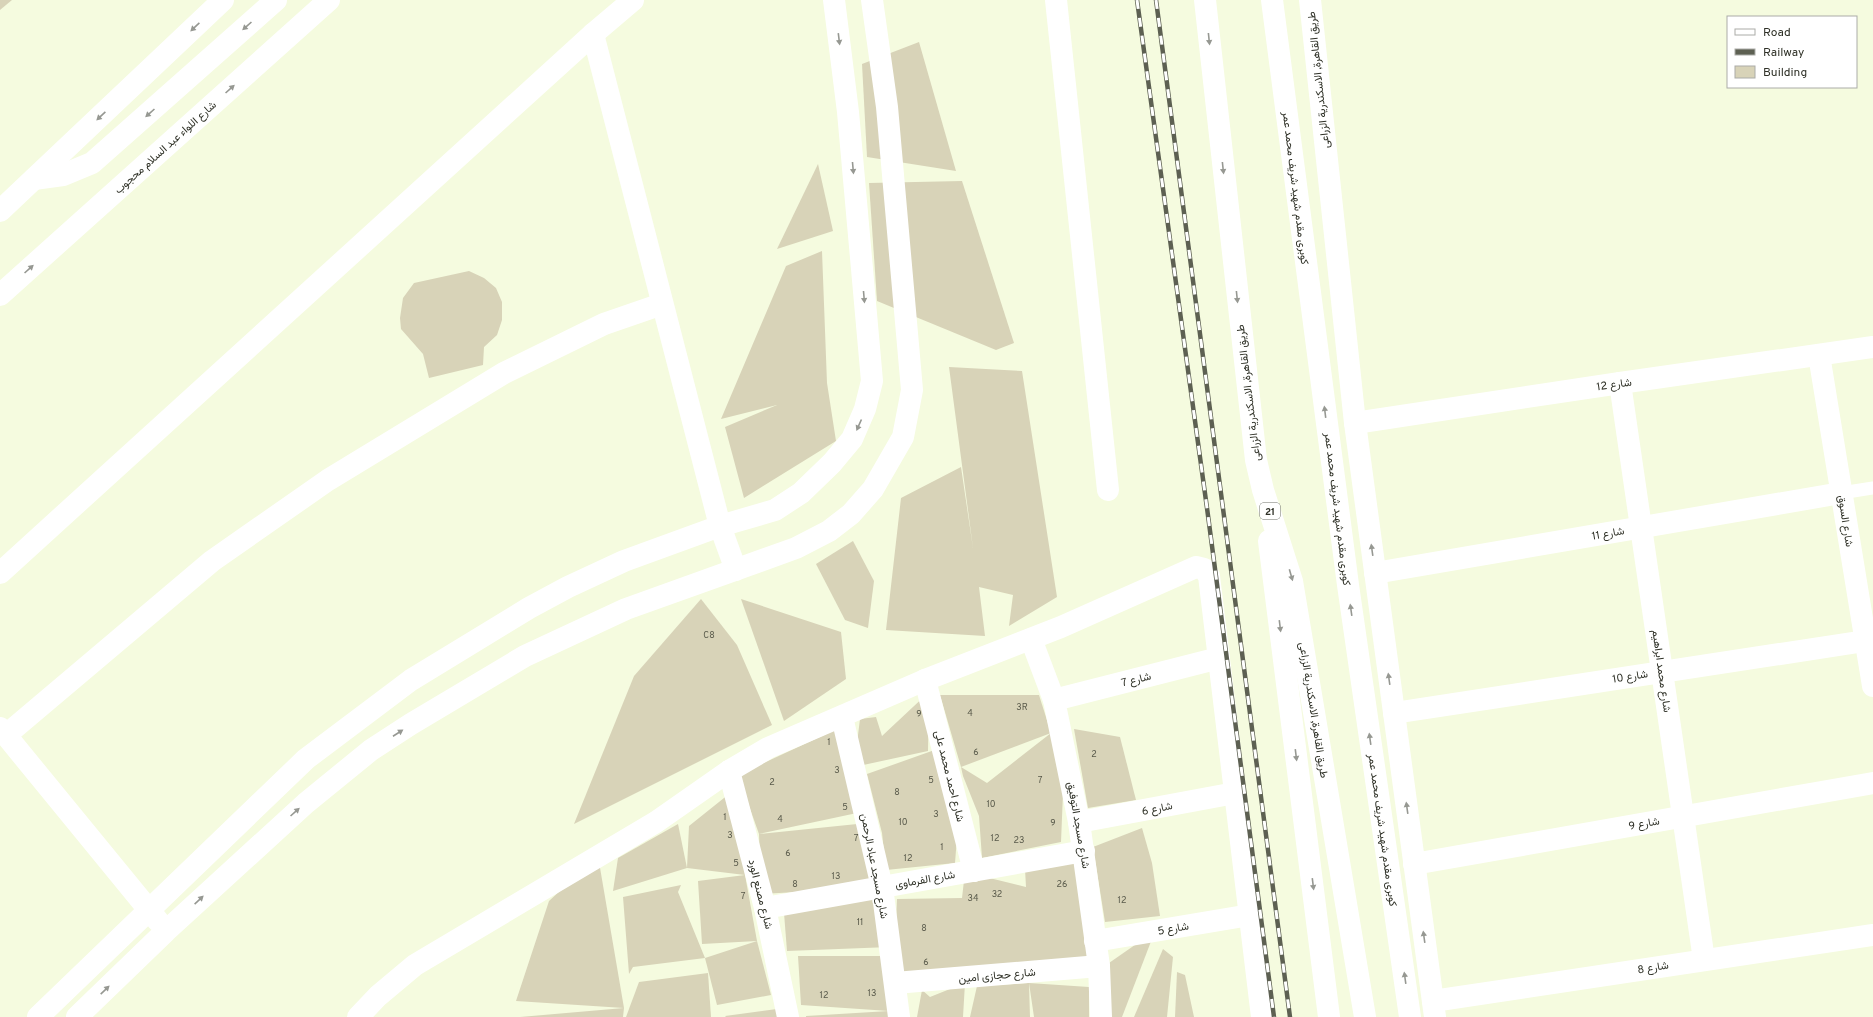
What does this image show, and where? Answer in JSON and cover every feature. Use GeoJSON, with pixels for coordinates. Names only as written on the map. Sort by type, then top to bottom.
{"type":"FeatureCollection","features":[{"type":"Feature","properties":{"kind":"main road"},"geometry":{"type":"LineString","coordinates":[[0,211],[223,0]]}},
{"type":"Feature","properties":{"kind":"main road"},"geometry":{"type":"LineString","coordinates":[[34,179],[63,175],[92,163],[276,0]]}},
{"type":"Feature","properties":{"kind":"main road","name":"شارع اللواء عبد السلام محجوب"},"geometry":{"type":"LineString","coordinates":[[0,295],[329,0]]}},
{"type":"Feature","properties":{"kind":"main road"},"geometry":{"type":"LineString","coordinates":[[0,573],[593,34],[633,0]]}},
{"type":"Feature","properties":{"kind":"main road"},"geometry":{"type":"LineString","coordinates":[[38,1017],[306,759],[411,680],[529,608],[568,587],[624,561],[720,526],[775,510],[801,494],[832,464],[852,439],[865,409],[872,381],[848,112],[834,0]]}},
{"type":"Feature","properties":{"kind":"main road"},"geometry":{"type":"LineString","coordinates":[[77,1017],[166,931],[311,798],[371,750],[411,724],[525,656],[579,630],[626,609],[796,548],[829,531],[851,514],[873,489],[903,437],[912,390],[886,107],[872,0]]}},
{"type":"Feature","properties":{"kind":"main road"},"geometry":{"type":"LineString","coordinates":[[1056,0],[1108,490]]}},
{"type":"Feature","properties":{"kind":"main road","name":"طريق القاهرة, الاسكندرية الزراعى"},"geometry":{"type":"LineString","coordinates":[[1205,0],[1251,430],[1263,490],[1292,581],[1365,1017]]}},
{"type":"Feature","properties":{"kind":"main road","name":"كوبرى مقدم شهيد شريف محمد عمر"},"geometry":{"type":"LineString","coordinates":[[1272,0],[1348,585],[1410,1017]]}},
{"type":"Feature","properties":{"kind":"main road","name":"طريق القاهرة, الاسكندرية الزراعى"},"geometry":{"type":"LineString","coordinates":[[1310,0],[1355,423],[1434,1009]]}},
{"type":"Feature","properties":{"kind":"main road"},"geometry":{"type":"LineString","coordinates":[[593,34],[720,526],[736,570]]}},
{"type":"Feature","properties":{"kind":"main road"},"geometry":{"type":"LineString","coordinates":[[166,931],[3,732],[212,561],[328,480],[504,373],[604,324],[662,304]]}},
{"type":"Feature","properties":{"kind":"main road","name":"شارع 12"},"geometry":{"type":"LineString","coordinates":[[1355,423],[1620,382],[1873,347]]}},
{"type":"Feature","properties":{"kind":"main road","name":"شارع السوق"},"geometry":{"type":"LineString","coordinates":[[1819,355],[1873,686]]}},
{"type":"Feature","properties":{"kind":"main road","name":"شارع محمد ابراهيم"},"geometry":{"type":"LineString","coordinates":[[1620,382],[1704,960]]}},
{"type":"Feature","properties":{"kind":"main road"},"geometry":{"type":"LineString","coordinates":[[1263,490],[1330,1017]]}},
{"type":"Feature","properties":{"kind":"main road","name":"شارع 11"},"geometry":{"type":"LineString","coordinates":[[1375,573],[1841,493]]}},
{"type":"Feature","properties":{"kind":"main road"},"geometry":{"type":"LineString","coordinates":[[358,1017],[378,996],[415,965],[656,822],[730,771],[768,748],[926,680],[1030,639],[1192,568],[1200,567],[1208,572],[1209,576],[1262,1017]]}},
{"type":"Feature","properties":{"kind":"main road","name":"شارع مسجد التوفيق"},"geometry":{"type":"LineString","coordinates":[[1030,639],[1054,700],[1079,822],[1099,966],[1101,1017]]}},
{"type":"Feature","properties":{"kind":"main road","name":"شارع 10"},"geometry":{"type":"LineString","coordinates":[[1394,712],[1865,641]]}},
{"type":"Feature","properties":{"kind":"main road","name":"شارع 7"},"geometry":{"type":"LineString","coordinates":[[1054,700],[1219,658]]}},
{"type":"Feature","properties":{"kind":"main road","name":"شارع احمد محمد على"},"geometry":{"type":"LineString","coordinates":[[926,680],[974,871]]}},
{"type":"Feature","properties":{"kind":"main road","name":"شارع مسجد عباد الرحمن"},"geometry":{"type":"LineString","coordinates":[[842,716],[882,887],[899,1017]]}},
{"type":"Feature","properties":{"kind":"main road","name":"شارع مصنع الورد"},"geometry":{"type":"LineString","coordinates":[[730,771],[765,908],[788,1017]]}},
{"type":"Feature","properties":{"kind":"main road","name":"شارع 9"},"geometry":{"type":"LineString","coordinates":[[1414,864],[1873,783]]}},
{"type":"Feature","properties":{"kind":"main road","name":"شارع 6"},"geometry":{"type":"LineString","coordinates":[[1079,822],[1235,793]]}},
{"type":"Feature","properties":{"kind":"main road","name":"شارع الفرماوى"},"geometry":{"type":"LineString","coordinates":[[765,908],[1084,851]]}},
{"type":"Feature","properties":{"kind":"main road","name":"شارع 5"},"geometry":{"type":"LineString","coordinates":[[1095,941],[1250,915]]}},
{"type":"Feature","properties":{"kind":"main road","name":"شارع 8"},"geometry":{"type":"LineString","coordinates":[[1434,1009],[1704,960],[1873,935]]}},
{"type":"Feature","properties":{"kind":"main road","name":"شارع حجازى امين"},"geometry":{"type":"LineString","coordinates":[[895,983],[1099,966]]}},
{"type":"Feature","properties":{"kind":"lane"},"geometry":{"type":"LineString","coordinates":[[1841,493],[1873,488]]}},
{"type":"Feature","properties":{"kind":"building"},"geometry":{"type":"Polygon","coordinates":[[[0,0],[12,0],[0,10],[0,0]]]}},
{"type":"Feature","properties":{"kind":"building"},"geometry":{"type":"Polygon","coordinates":[[[919,42],[956,171],[867,157],[862,64],[919,42]]]}},
{"type":"Feature","properties":{"kind":"building"},"geometry":{"type":"Polygon","coordinates":[[[818,164],[833,231],[777,249],[818,164]]]}},
{"type":"Feature","properties":{"kind":"building"},"geometry":{"type":"Polygon","coordinates":[[[962,181],[1014,343],[996,350],[877,301],[869,183],[962,181]]]}},
{"type":"Feature","properties":{"kind":"building"},"geometry":{"type":"Polygon","coordinates":[[[822,251],[827,383],[836,441],[744,498],[725,427],[777,405],[721,419],[786,266],[822,251]]]}},
{"type":"Feature","properties":{"kind":"building"},"geometry":{"type":"Polygon","coordinates":[[[469,271],[484,278],[496,288],[502,302],[502,320],[497,335],[484,347],[483,365],[429,378],[423,354],[401,329],[400,318],[403,298],[414,283],[469,271]]]}},
{"type":"Feature","properties":{"kind":"building"},"geometry":{"type":"Polygon","coordinates":[[[949,367],[1022,371],[1057,597],[1009,626],[1013,595],[979,587],[985,636],[886,630],[901,498],[961,467],[973,548],[949,367]]]}},
{"type":"Feature","properties":{"kind":"building"},"geometry":{"type":"Polygon","coordinates":[[[853,541],[874,581],[868,628],[845,620],[816,564],[853,541]]]}},
{"type":"Feature","properties":{"kind":"building"},"geometry":{"type":"Polygon","coordinates":[[[701,599],[737,645],[772,725],[574,824],[634,676],[701,599]]]}},
{"type":"Feature","properties":{"kind":"building"},"geometry":{"type":"Polygon","coordinates":[[[741,599],[841,632],[846,679],[784,721],[741,599]]]}},
{"type":"Feature","properties":{"kind":"building"},"geometry":{"type":"Polygon","coordinates":[[[929,692],[928,751],[854,767],[860,719],[876,717],[882,736],[929,692]]]}},
{"type":"Feature","properties":{"kind":"building"},"geometry":{"type":"Polygon","coordinates":[[[940,695],[1039,695],[1051,733],[961,767],[940,695]]]}},
{"type":"Feature","properties":{"kind":"building"},"geometry":{"type":"Polygon","coordinates":[[[837,729],[857,813],[759,834],[738,775],[837,729]]]}},
{"type":"Feature","properties":{"kind":"building"},"geometry":{"type":"Polygon","coordinates":[[[1074,729],[1120,737],[1136,800],[1088,808],[1074,729]]]}},
{"type":"Feature","properties":{"kind":"building"},"geometry":{"type":"Polygon","coordinates":[[[1051,733],[1063,793],[1061,842],[982,858],[979,816],[963,776],[961,767],[987,783],[1051,733]]]}},
{"type":"Feature","properties":{"kind":"building"},"geometry":{"type":"Polygon","coordinates":[[[943,747],[959,811],[955,863],[886,870],[882,833],[867,774],[943,747]]]}},
{"type":"Feature","properties":{"kind":"building"},"geometry":{"type":"Polygon","coordinates":[[[734,790],[745,875],[687,868],[689,826],[734,790]]]}},
{"type":"Feature","properties":{"kind":"building"},"geometry":{"type":"Polygon","coordinates":[[[867,823],[882,887],[761,894],[759,834],[867,823]]]}},
{"type":"Feature","properties":{"kind":"building"},"geometry":{"type":"Polygon","coordinates":[[[678,824],[687,868],[613,891],[618,858],[678,824]]]}},
{"type":"Feature","properties":{"kind":"building"},"geometry":{"type":"Polygon","coordinates":[[[1142,828],[1152,863],[1160,916],[1105,922],[1093,847],[1142,828]]]}},
{"type":"Feature","properties":{"kind":"building"},"geometry":{"type":"Polygon","coordinates":[[[1084,851],[1088,967],[894,974],[897,899],[962,898],[965,872],[1026,887],[1025,869],[1084,851]]]}},
{"type":"Feature","properties":{"kind":"building"},"geometry":{"type":"Polygon","coordinates":[[[598,856],[624,1008],[516,1001],[549,901],[598,856]]]}},
{"type":"Feature","properties":{"kind":"building"},"geometry":{"type":"Polygon","coordinates":[[[745,875],[757,941],[702,944],[698,881],[745,875]]]}},
{"type":"Feature","properties":{"kind":"building"},"geometry":{"type":"Polygon","coordinates":[[[681,885],[678,892],[705,958],[633,967],[629,974],[623,897],[681,885]]]}},
{"type":"Feature","properties":{"kind":"building"},"geometry":{"type":"Polygon","coordinates":[[[870,889],[890,947],[787,951],[784,913],[870,889]]]}},
{"type":"Feature","properties":{"kind":"building"},"geometry":{"type":"Polygon","coordinates":[[[1155,931],[1122,1017],[1111,1017],[1109,963],[1155,931]]]}},
{"type":"Feature","properties":{"kind":"building"},"geometry":{"type":"Polygon","coordinates":[[[757,941],[771,995],[717,1005],[705,958],[757,941]]]}},
{"type":"Feature","properties":{"kind":"building"},"geometry":{"type":"Polygon","coordinates":[[[1163,949],[1173,957],[1167,1017],[1134,1017],[1163,949]]]}},
{"type":"Feature","properties":{"kind":"building"},"geometry":{"type":"Polygon","coordinates":[[[798,956],[891,956],[889,1011],[801,1005],[798,956]]]}},
{"type":"Feature","properties":{"kind":"building"},"geometry":{"type":"Polygon","coordinates":[[[1177,972],[1185,975],[1194,1017],[1175,1017],[1177,972]]]}},
{"type":"Feature","properties":{"kind":"building"},"geometry":{"type":"Polygon","coordinates":[[[708,973],[711,1017],[626,1017],[639,982],[708,973]]]}},
{"type":"Feature","properties":{"kind":"building"},"geometry":{"type":"Polygon","coordinates":[[[965,983],[963,1017],[917,1017],[922,990],[930,997],[965,983]]]}},
{"type":"Feature","properties":{"kind":"building"},"geometry":{"type":"Polygon","coordinates":[[[1029,983],[1089,987],[1089,1017],[1034,1017],[1029,983]]]}},
{"type":"Feature","properties":{"kind":"building"},"geometry":{"type":"Polygon","coordinates":[[[1029,983],[1030,1017],[970,1017],[977,986],[1029,983]]]}},
{"type":"Feature","properties":{"kind":"building"},"geometry":{"type":"Polygon","coordinates":[[[624,1008],[623,1017],[520,1017],[624,1008]]]}},
{"type":"Feature","properties":{"kind":"building"},"geometry":{"type":"Polygon","coordinates":[[[777,1009],[779,1017],[725,1016],[777,1009]]]}},
{"type":"Feature","properties":{"kind":"building"},"geometry":{"type":"Polygon","coordinates":[[[889,1011],[890,1017],[806,1017],[806,1016],[889,1011]]]}},
{"type":"Feature","properties":{"kind":"railway"},"geometry":{"type":"LineString","coordinates":[[1137,0],[1207,508],[1274,1017]]}},
{"type":"Feature","properties":{"kind":"railway"},"geometry":{"type":"LineString","coordinates":[[1156,0],[1290,1017]]}}]}
